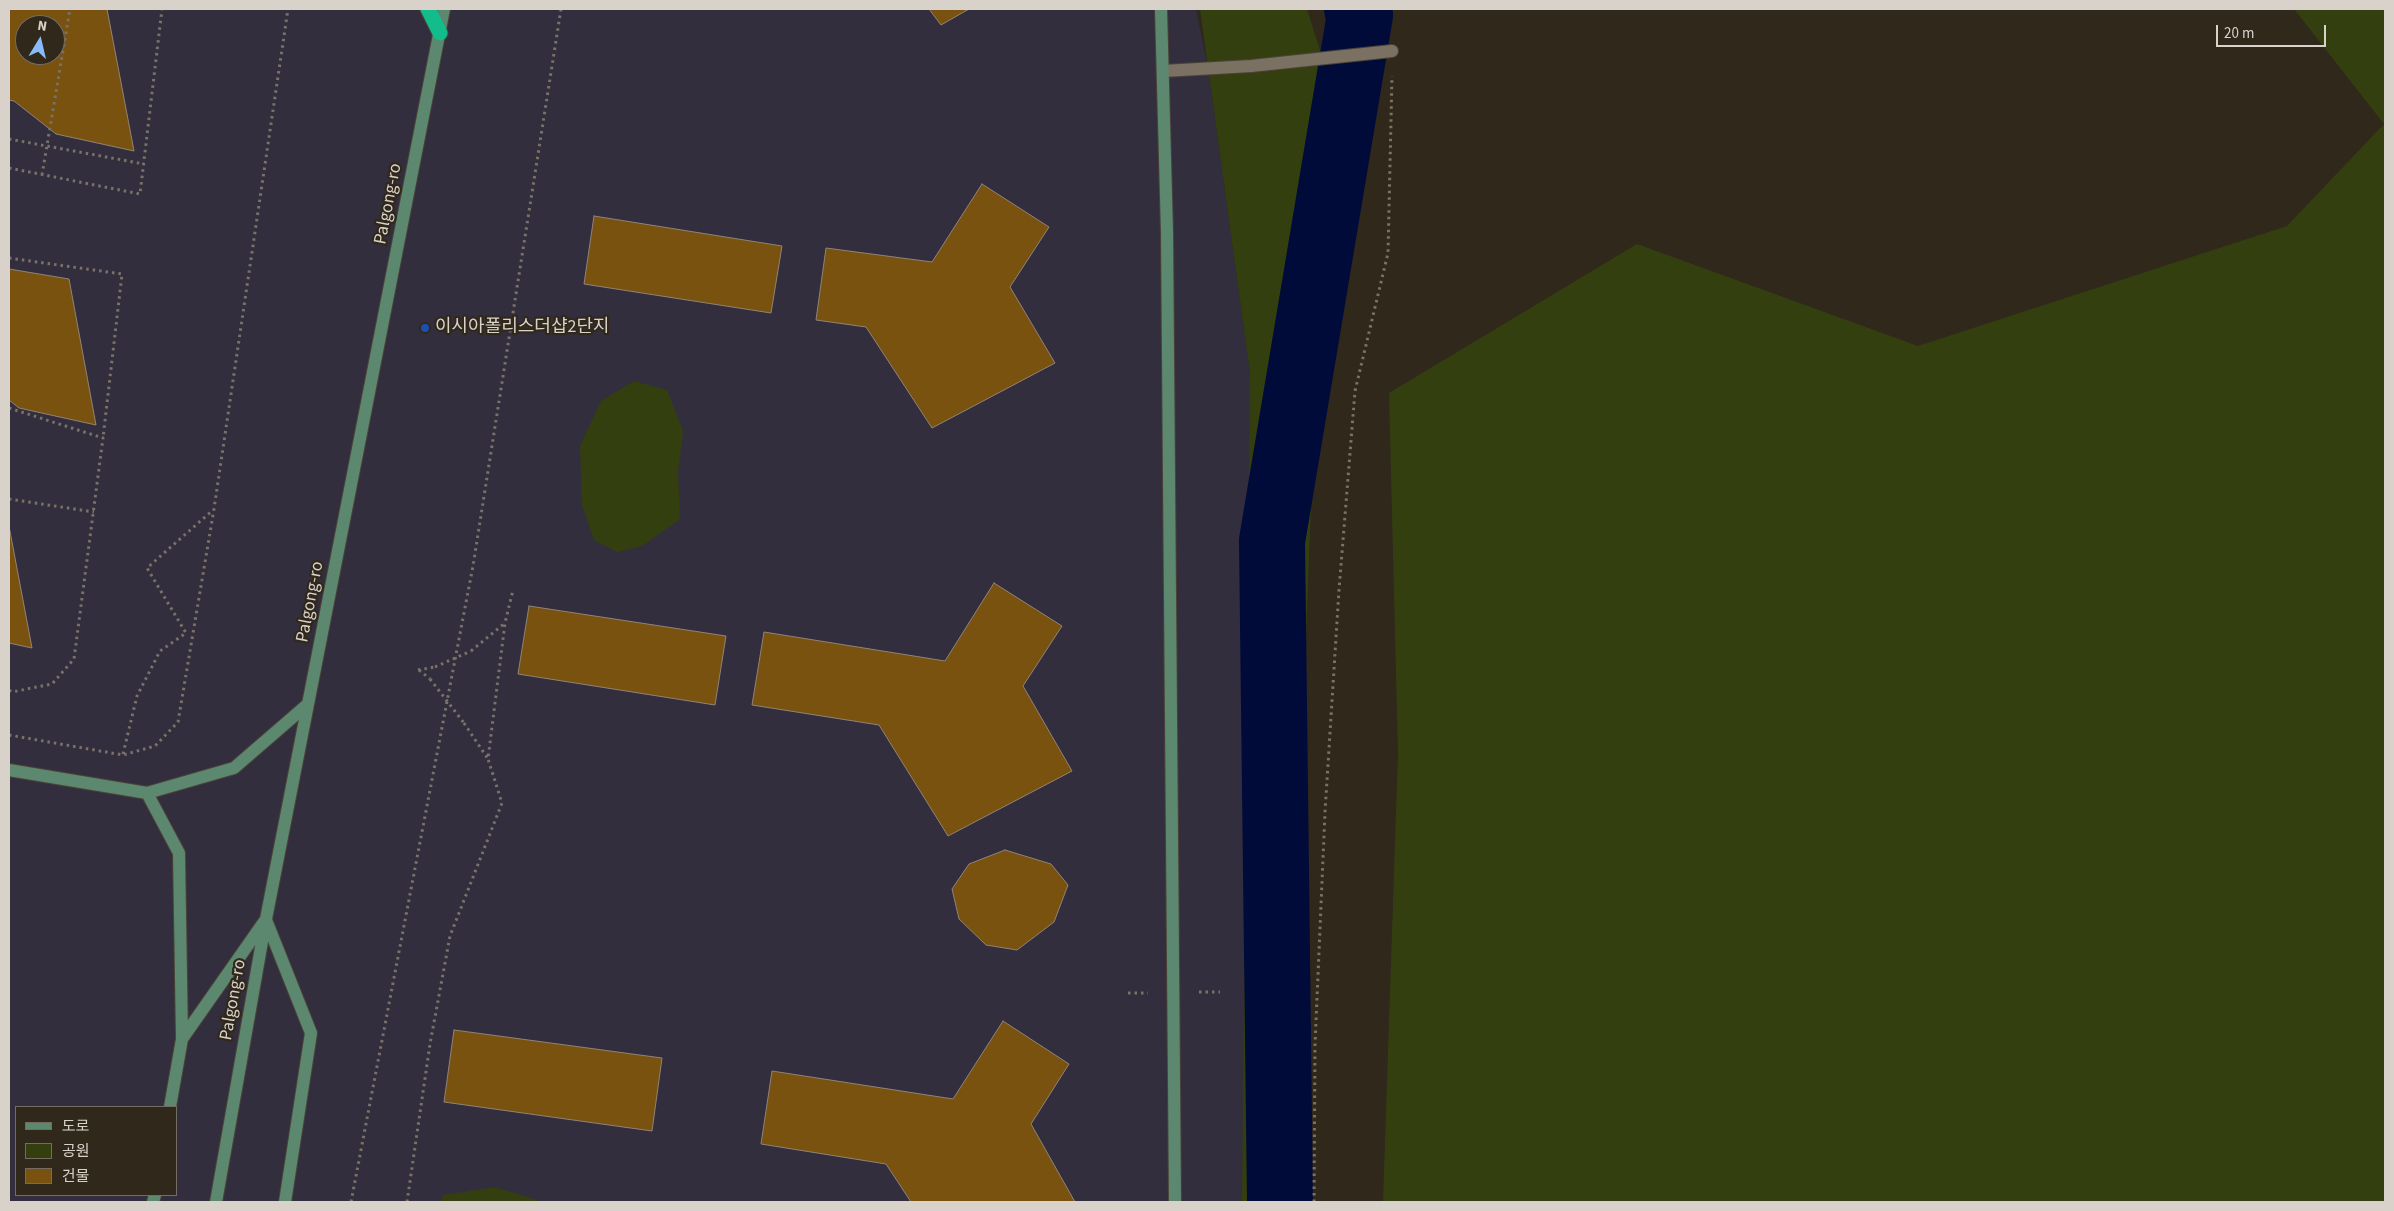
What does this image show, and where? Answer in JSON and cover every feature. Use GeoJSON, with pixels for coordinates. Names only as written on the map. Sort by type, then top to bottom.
{"type":"FeatureCollection","features":[{"type":"Feature","properties":{"kind":"highway"},"geometry":{"type":"LineString","coordinates":[[428,9],[440,33]]}},
{"type":"Feature","properties":{"kind":"main road","name":"Palgong-ro"},"geometry":{"type":"LineString","coordinates":[[216,1202],[266,919],[444,9]]}},
{"type":"Feature","properties":{"kind":"main road"},"geometry":{"type":"LineString","coordinates":[[1162,9],[1167,243],[1175,1202]]}},
{"type":"Feature","properties":{"kind":"main road"},"geometry":{"type":"LineString","coordinates":[[9,770],[147,793],[234,768],[308,704]]}},
{"type":"Feature","properties":{"kind":"main road"},"geometry":{"type":"LineString","coordinates":[[147,793],[179,853],[182,1039],[170,1106]]}},
{"type":"Feature","properties":{"kind":"main road"},"geometry":{"type":"LineString","coordinates":[[182,1039],[266,919]]}},
{"type":"Feature","properties":{"kind":"main road"},"geometry":{"type":"LineString","coordinates":[[266,919],[311,1033],[285,1202]]}},
{"type":"Feature","properties":{"kind":"lane"},"geometry":{"type":"LineString","coordinates":[[1163,71],[1251,66],[1392,51]]}},
{"type":"Feature","properties":{"kind":"path"},"geometry":{"type":"LineString","coordinates":[[42,175],[70,9]]}},
{"type":"Feature","properties":{"kind":"path"},"geometry":{"type":"LineString","coordinates":[[9,168],[140,194],[162,9]]}},
{"type":"Feature","properties":{"kind":"path"},"geometry":{"type":"LineString","coordinates":[[9,735],[123,755],[155,746],[178,722],[214,509],[288,9]]}},
{"type":"Feature","properties":{"kind":"path"},"geometry":{"type":"LineString","coordinates":[[351,1202],[473,566],[561,9]]}},
{"type":"Feature","properties":{"kind":"path"},"geometry":{"type":"LineString","coordinates":[[1314,1202],[1316,1026],[1325,812],[1338,590],[1355,391],[1388,253],[1392,51]]}},
{"type":"Feature","properties":{"kind":"path"},"geometry":{"type":"LineString","coordinates":[[9,139],[144,164]]}},
{"type":"Feature","properties":{"kind":"path"},"geometry":{"type":"LineString","coordinates":[[9,258],[122,274],[104,438],[74,659],[52,684],[12,692],[9,690]]}},
{"type":"Feature","properties":{"kind":"path"},"geometry":{"type":"LineString","coordinates":[[9,408],[104,438]]}},
{"type":"Feature","properties":{"kind":"path"},"geometry":{"type":"LineString","coordinates":[[9,499],[94,512]]}},
{"type":"Feature","properties":{"kind":"path"},"geometry":{"type":"LineString","coordinates":[[123,755],[137,696],[160,651],[186,634],[147,568],[214,509]]}},
{"type":"Feature","properties":{"kind":"path"},"geometry":{"type":"LineString","coordinates":[[488,759],[505,623],[512,590]]}},
{"type":"Feature","properties":{"kind":"path"},"geometry":{"type":"LineString","coordinates":[[407,1202],[430,1044],[450,936],[502,803],[488,759],[464,723],[430,679],[418,670],[435,667],[471,651],[505,623]]}},
{"type":"Feature","properties":{"kind":"shaded area"},"geometry":{"type":"Polygon","coordinates":[[[9,9],[1196,9],[1208,68],[1250,373],[1254,1202],[9,1202],[9,9]]]}},
{"type":"Feature","properties":{"kind":"green space"},"geometry":{"type":"Polygon","coordinates":[[[1200,9],[1307,9],[1328,76],[1285,1165],[1288,1202],[1242,1202],[1250,373],[1200,9]]]}},
{"type":"Feature","properties":{"kind":"green space"},"geometry":{"type":"Polygon","coordinates":[[[2294,9],[2385,9],[2385,1202],[1383,1202],[1398,753],[1389,393],[1637,244],[1918,346],[2287,226],[2384,124],[2294,9]]]}},
{"type":"Feature","properties":{"kind":"green space"},"geometry":{"type":"Polygon","coordinates":[[[634,381],[667,390],[683,431],[678,472],[680,519],[642,546],[617,552],[594,540],[582,505],[580,446],[601,401],[634,381]]]}},
{"type":"Feature","properties":{"kind":"green space"},"geometry":{"type":"Polygon","coordinates":[[[495,1187],[543,1202],[441,1202],[443,1195],[495,1187]]]}},
{"type":"Feature","properties":{"kind":"building"},"geometry":{"type":"Polygon","coordinates":[[[9,9],[107,9],[134,151],[56,134],[14,101],[9,100],[9,9]]]}},
{"type":"Feature","properties":{"kind":"building"},"geometry":{"type":"Polygon","coordinates":[[[929,9],[969,9],[941,25],[929,9]]]}},
{"type":"Feature","properties":{"kind":"building"},"geometry":{"type":"Polygon","coordinates":[[[982,184],[1049,227],[1010,287],[1055,363],[932,428],[866,327],[816,320],[826,248],[932,262],[982,184]]]}},
{"type":"Feature","properties":{"kind":"building"},"geometry":{"type":"Polygon","coordinates":[[[594,216],[782,246],[771,313],[584,284],[594,216]]]}},
{"type":"Feature","properties":{"kind":"building"},"geometry":{"type":"Polygon","coordinates":[[[9,269],[69,279],[96,425],[19,408],[9,400],[9,269]]]}},
{"type":"Feature","properties":{"kind":"building"},"geometry":{"type":"Polygon","coordinates":[[[9,526],[32,648],[9,643],[9,526]]]}},
{"type":"Feature","properties":{"kind":"building"},"geometry":{"type":"Polygon","coordinates":[[[994,583],[1062,626],[1023,686],[1072,771],[948,836],[879,725],[752,705],[764,632],[945,661],[994,583]]]}},
{"type":"Feature","properties":{"kind":"building"},"geometry":{"type":"Polygon","coordinates":[[[529,606],[726,636],[715,705],[518,674],[529,606]]]}},
{"type":"Feature","properties":{"kind":"building"},"geometry":{"type":"Polygon","coordinates":[[[1005,850],[1051,864],[1068,885],[1054,922],[1017,950],[986,945],[959,919],[952,889],[969,864],[1005,850]]]}},
{"type":"Feature","properties":{"kind":"building"},"geometry":{"type":"Polygon","coordinates":[[[1003,1021],[1069,1064],[1031,1124],[1075,1202],[911,1202],[886,1164],[761,1144],[772,1071],[953,1099],[1003,1021]]]}},
{"type":"Feature","properties":{"kind":"building"},"geometry":{"type":"Polygon","coordinates":[[[454,1030],[662,1058],[652,1131],[444,1102],[454,1030]]]}},
{"type":"Feature","properties":{"kind":"waterway"},"geometry":{"type":"LineString","coordinates":[[1280,1202],[1272,541],[1360,15],[1357,9]]}},
{"type":"Feature","properties":{"kind":"place","name":"이시아폴리스더샵2단지"},"geometry":{"type":"Point","coordinates":[425,328]}}]}
